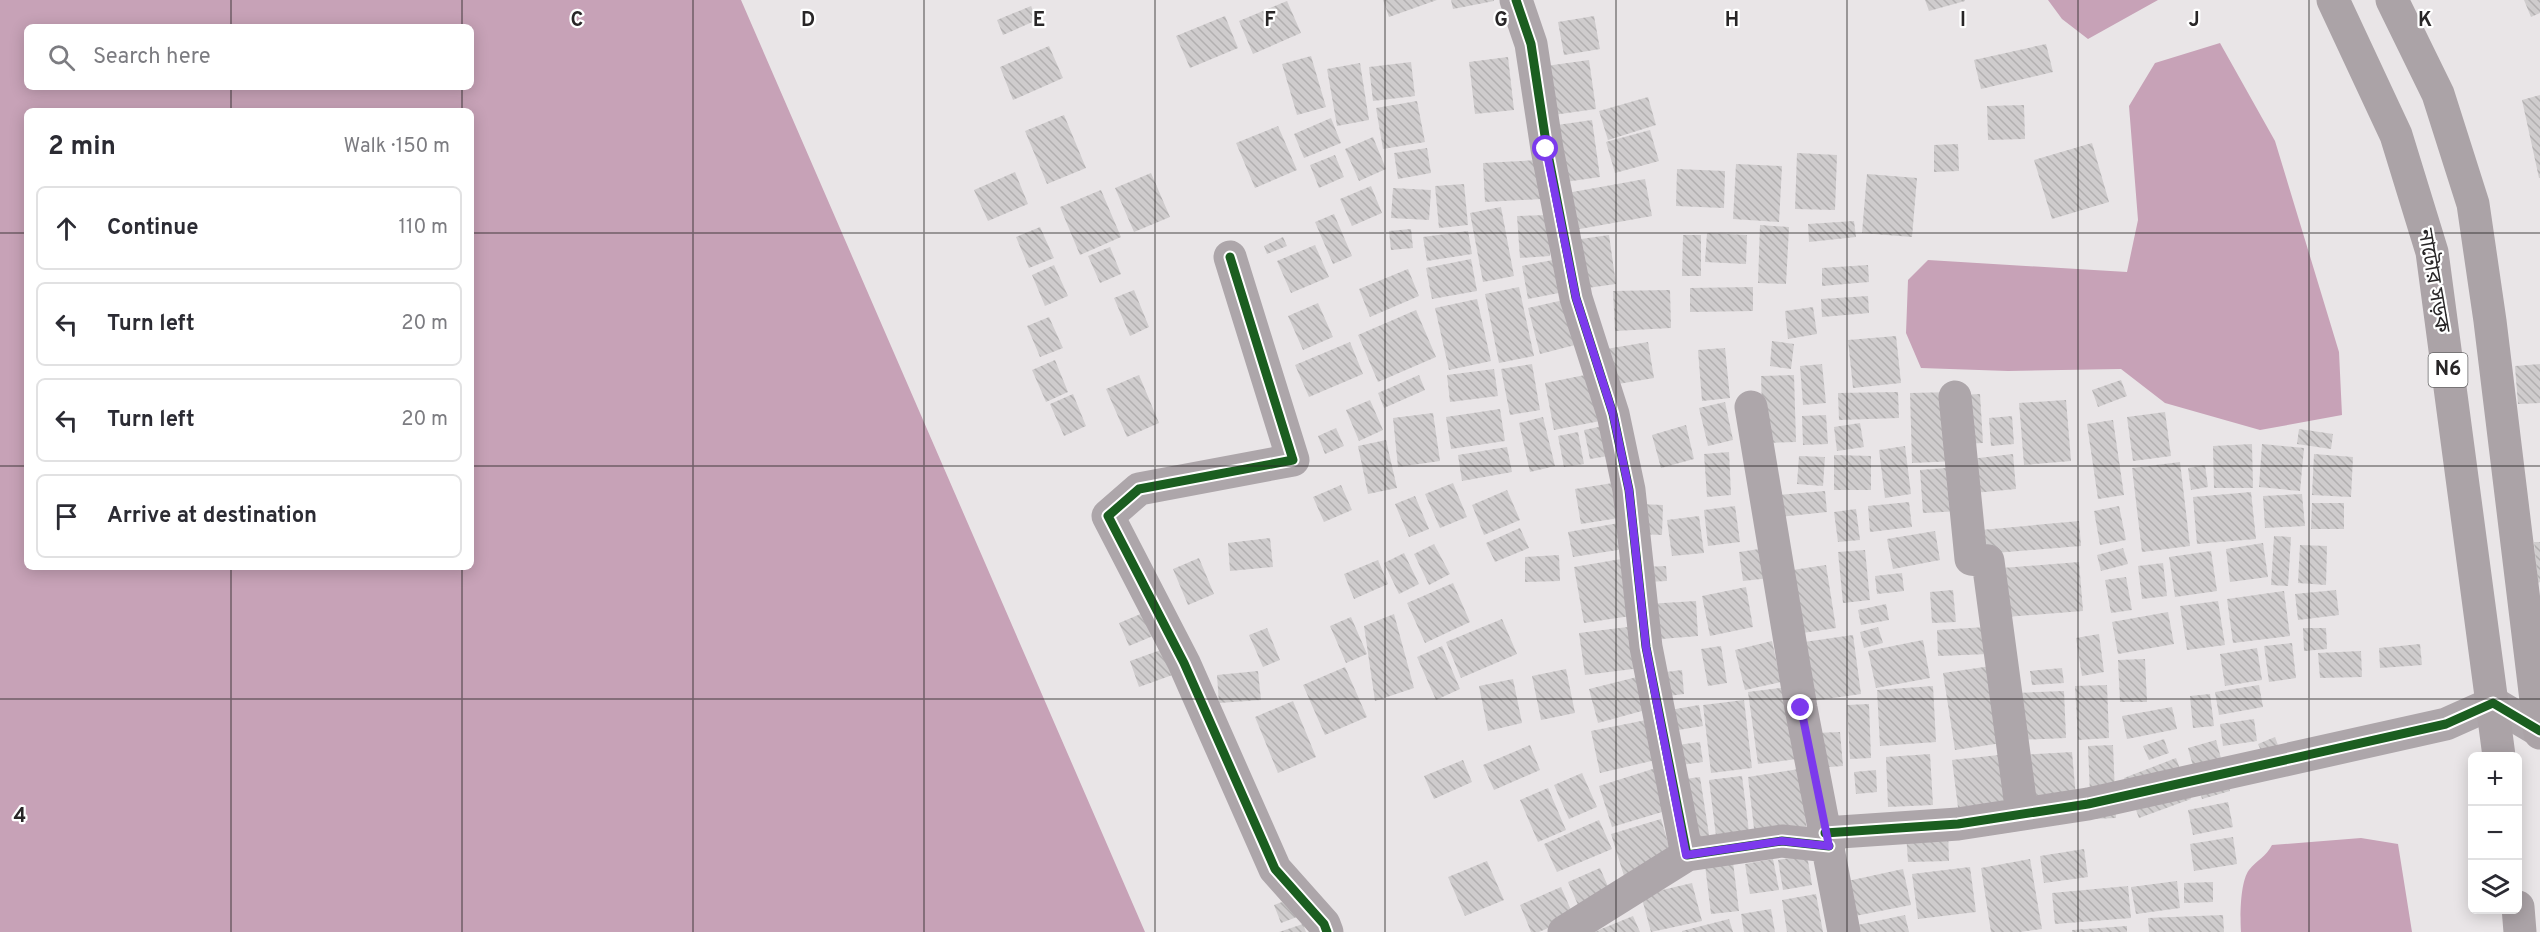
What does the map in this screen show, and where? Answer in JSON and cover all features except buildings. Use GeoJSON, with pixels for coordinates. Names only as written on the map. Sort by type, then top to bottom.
{"type":"FeatureCollection","features":[{"type":"Feature","properties":{"kind":"highway","name":"নাটোর সড়ক"},"geometry":{"type":"LineString","coordinates":[[2333,0],[2344,19],[2396,135],[2432,252],[2499,752]]}},
{"type":"Feature","properties":{"kind":"highway","name":"N6"},"geometry":{"type":"LineString","coordinates":[[2392,0],[2438,94],[2473,204],[2540,732]]}},
{"type":"Feature","properties":{"kind":"highway"},"geometry":{"type":"LineString","coordinates":[[2518,914],[2520,932]]}},
{"type":"Feature","properties":{"kind":"street"},"geometry":{"type":"LineString","coordinates":[[1516,0],[1532,44],[1546,149],[1576,298],[1613,414],[1629,490],[1646,647],[1686,855]]}},
{"type":"Feature","properties":{"kind":"street"},"geometry":{"type":"LineString","coordinates":[[1230,257],[1293,460],[1139,489],[1108,516],[1184,663],[1275,869],[1324,924],[1327,932]]}},
{"type":"Feature","properties":{"kind":"street"},"geometry":{"type":"LineString","coordinates":[[1955,397],[1971,559],[1988,561],[2022,814]]}},
{"type":"Feature","properties":{"kind":"street"},"geometry":{"type":"LineString","coordinates":[[1751,407],[1801,708],[1844,932]]}},
{"type":"Feature","properties":{"kind":"street"},"geometry":{"type":"LineString","coordinates":[[1564,932],[1686,855],[1782,841],[1827,839],[1958,825],[2088,804],[2446,724],[2493,703],[2540,732]]}},
{"type":"Feature","properties":{"kind":"shaded area"},"geometry":{"type":"Polygon","coordinates":[[[0,0],[741,0],[1145,932],[0,932],[0,0]]]}},
{"type":"Feature","properties":{"kind":"shaded area"},"geometry":{"type":"Polygon","coordinates":[[[2048,0],[2158,0],[2088,39],[2062,19],[2048,0]]]}},
{"type":"Feature","properties":{"kind":"shaded area"},"geometry":{"type":"Polygon","coordinates":[[[2220,43],[2275,141],[2339,352],[2342,415],[2260,430],[2165,403],[2121,369],[2008,371],[1921,368],[1906,333],[1908,280],[1928,260],[2127,272],[2138,220],[2129,106],[2155,63],[2220,43]]]}},
{"type":"Feature","properties":{"kind":"shaded area"},"geometry":{"type":"Polygon","coordinates":[[[2361,838],[2398,844],[2412,932],[2241,932],[2241,900],[2246,875],[2272,845],[2361,838]]]}},
{"type":"Feature","properties":{"kind":"cycle path"},"geometry":{"type":"LineString","coordinates":[[1516,0],[1531,44],[1547,149],[1576,298],[1613,414],[1629,490],[1646,647],[1687,855],[1782,841],[1829,846]]}},
{"type":"Feature","properties":{"kind":"cycle path"},"geometry":{"type":"LineString","coordinates":[[1230,257],[1293,460],[1139,489],[1108,516],[1184,663],[1275,869],[1324,924],[1327,932]]}},
{"type":"Feature","properties":{"kind":"cycle path"},"geometry":{"type":"LineString","coordinates":[[1825,833],[1958,824],[2088,804],[2446,724],[2493,703],[2540,731]]}},
{"type":"Feature","properties":{"kind":"route"},"geometry":{"type":"LineString","coordinates":[[1546,149],[1576,298],[1613,414],[1629,490],[1646,647],[1686,855],[1782,841],[1829,846],[1801,708]]}}]}
